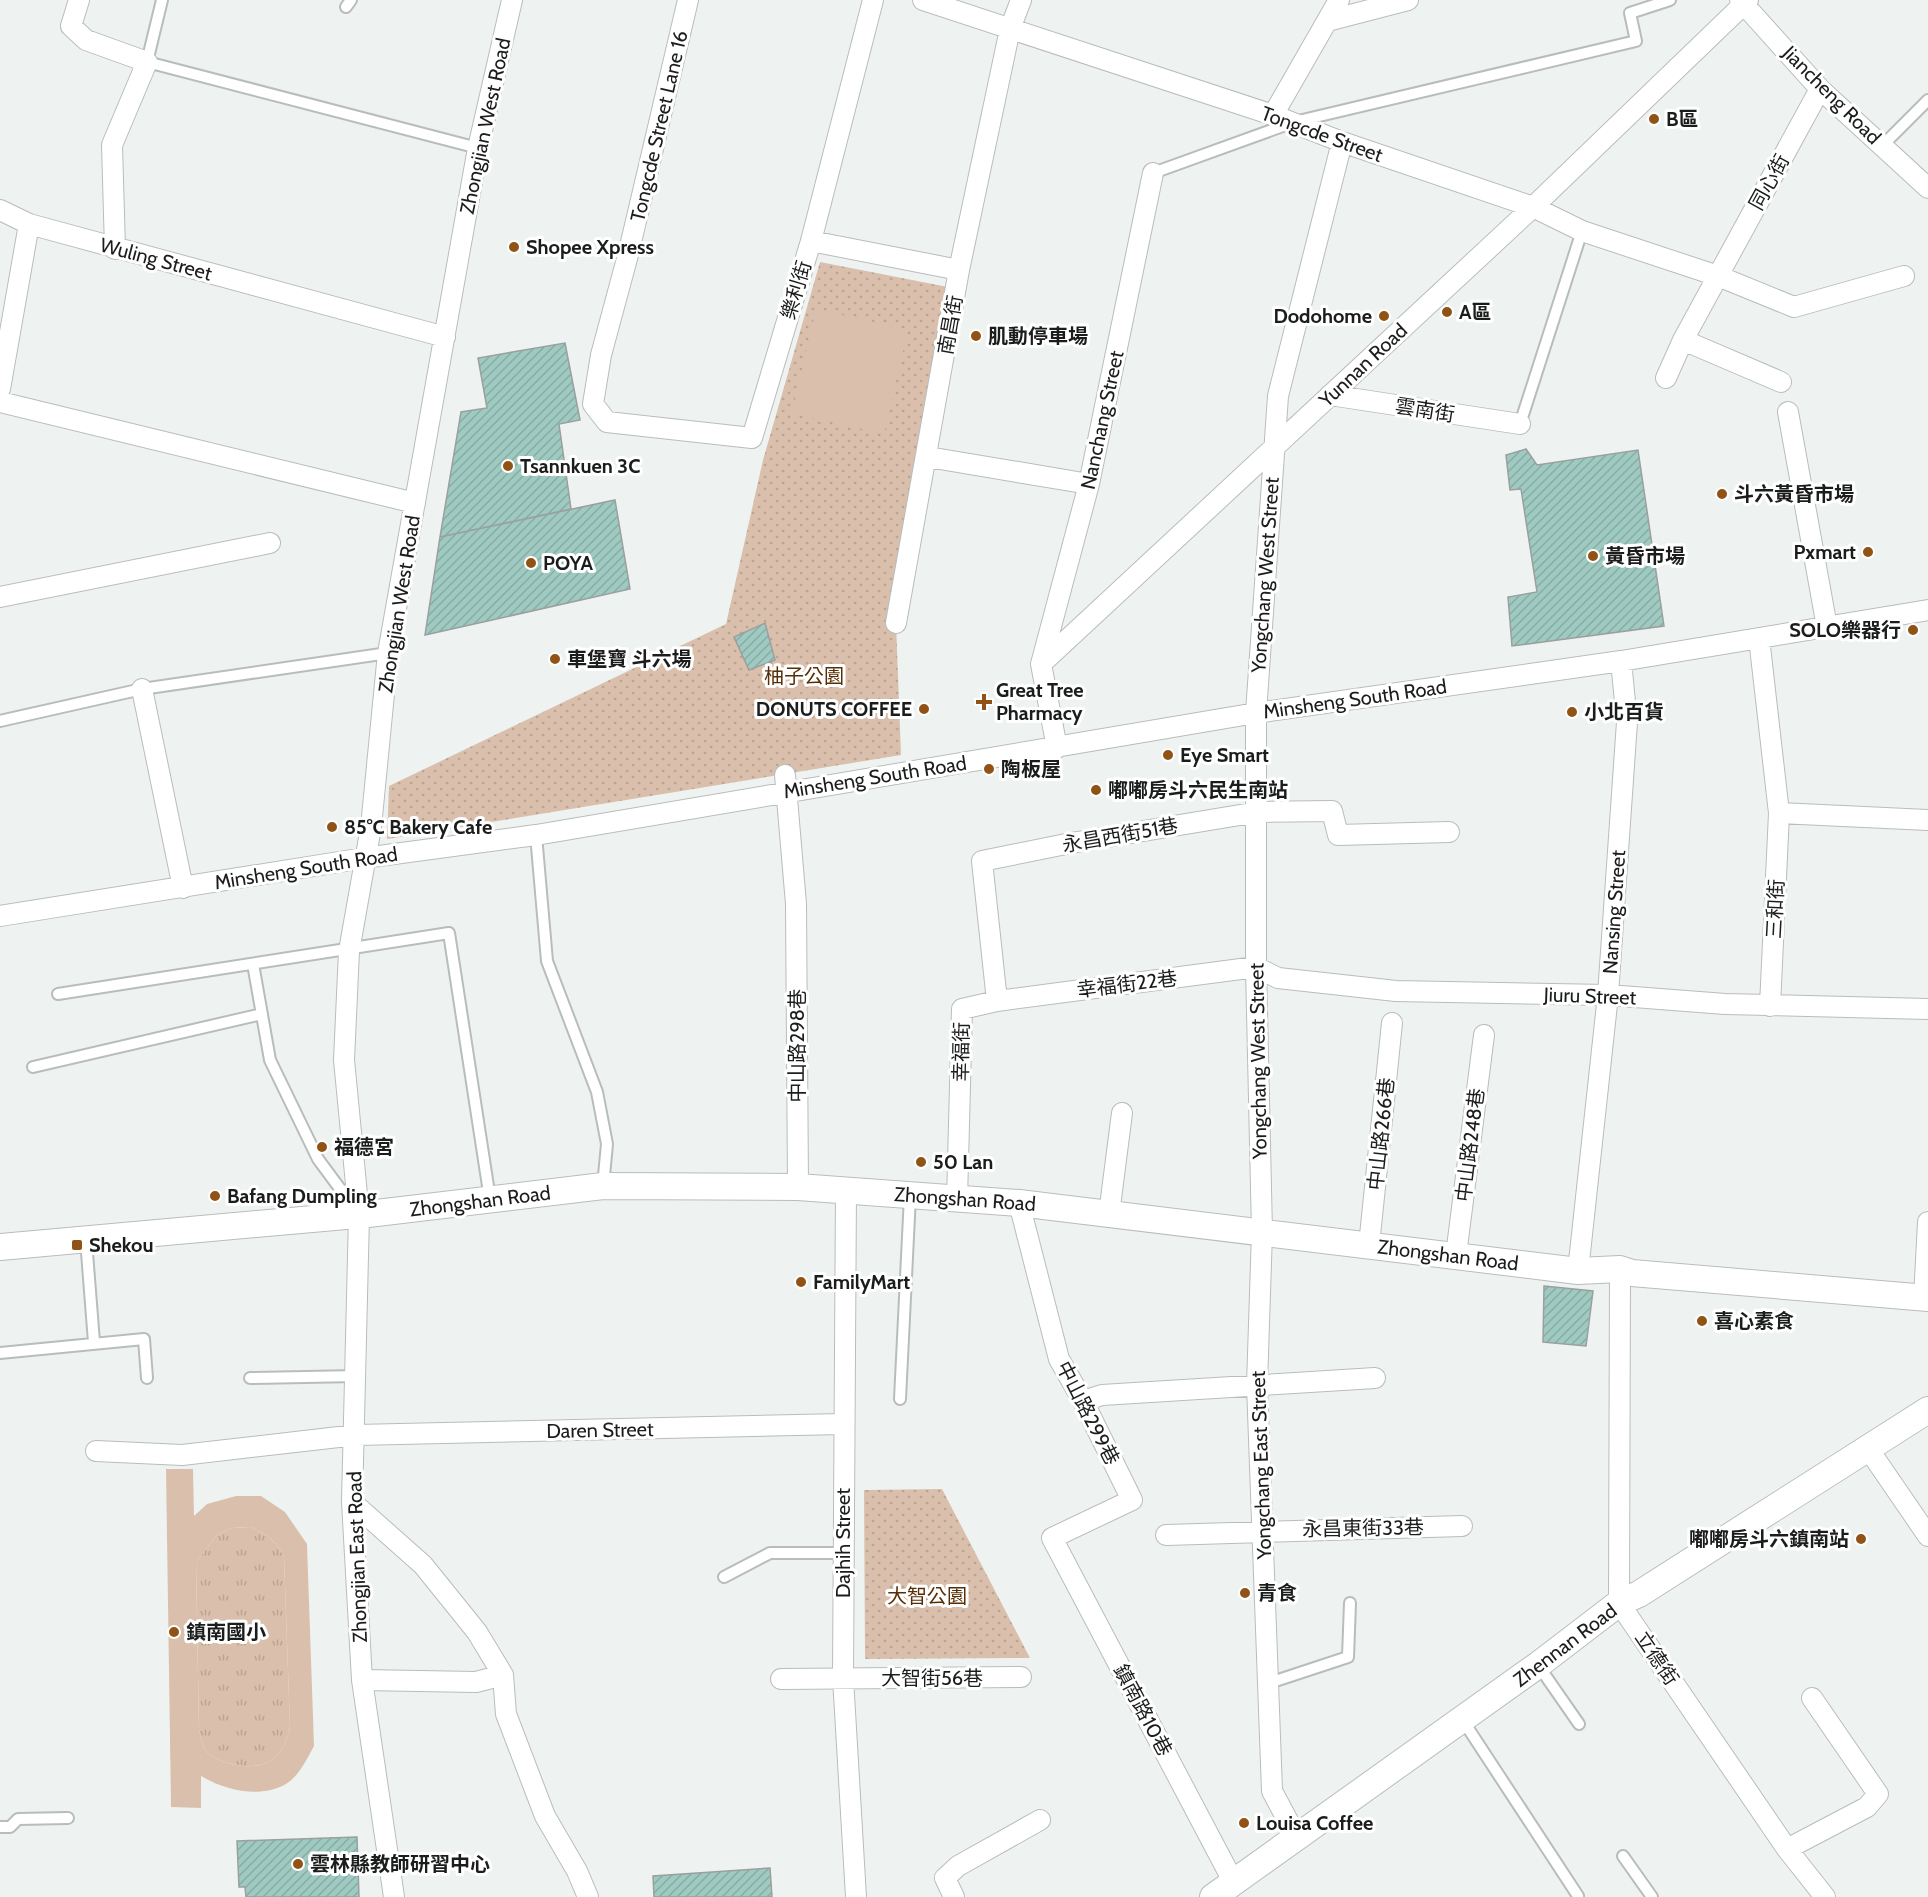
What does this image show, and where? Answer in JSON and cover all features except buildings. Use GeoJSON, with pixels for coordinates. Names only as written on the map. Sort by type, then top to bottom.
{"type":"FeatureCollection","features":[{"type":"Feature","properties":{"kind":"street"},"geometry":{"type":"LineString","coordinates":[[79,0],[71,26],[86,40],[147,62],[112,145],[115,249]]}},
{"type":"Feature","properties":{"kind":"street","name":"Zhongjian West Road"},"geometry":{"type":"LineString","coordinates":[[359,1215],[344,1060],[349,951],[371,827],[388,653],[478,148],[512,0]]}},
{"type":"Feature","properties":{"kind":"street","name":"Tongcde Street Lane 16"},"geometry":{"type":"LineString","coordinates":[[688,0],[594,389],[593,404],[607,422],[752,438],[811,241]]}},
{"type":"Feature","properties":{"kind":"street","name":"樂利街"},"geometry":{"type":"LineString","coordinates":[[811,241],[873,0]]}},
{"type":"Feature","properties":{"kind":"street","name":"Tongcde Street"},"geometry":{"type":"LineString","coordinates":[[923,0],[1294,122],[1342,142],[1533,207],[1582,231],[1718,276]]}},
{"type":"Feature","properties":{"kind":"street","name":"南昌街"},"geometry":{"type":"LineString","coordinates":[[896,623],[928,457],[959,270],[1010,29],[1021,0]]}},
{"type":"Feature","properties":{"kind":"street"},"geometry":{"type":"LineString","coordinates":[[1273,115],[1339,0]]}},
{"type":"Feature","properties":{"kind":"street"},"geometry":{"type":"LineString","coordinates":[[1327,21],[1408,0]]}},
{"type":"Feature","properties":{"kind":"street","name":"Jiancheng Road"},"geometry":{"type":"LineString","coordinates":[[1744,1],[1820,89],[1928,188]]}},
{"type":"Feature","properties":{"kind":"street","name":"Yunnan Road"},"geometry":{"type":"LineString","coordinates":[[1041,664],[1533,207],[1744,1]]}},
{"type":"Feature","properties":{"kind":"street","name":"同心街"},"geometry":{"type":"LineString","coordinates":[[1666,378],[1683,340],[1820,89]]}},
{"type":"Feature","properties":{"kind":"street","name":"Yongchang West Street"},"geometry":{"type":"LineString","coordinates":[[1262,1232],[1256,967],[1258,812],[1256,713],[1273,448],[1278,396],[1342,142]]}},
{"type":"Feature","properties":{"kind":"street","name":"Nanchang Street"},"geometry":{"type":"LineString","coordinates":[[1041,664],[1089,484],[1153,173]]}},
{"type":"Feature","properties":{"kind":"street","name":"Wuling Street"},"geometry":{"type":"LineString","coordinates":[[0,210],[29,224],[115,249],[445,337]]}},
{"type":"Feature","properties":{"kind":"street"},"geometry":{"type":"LineString","coordinates":[[0,389],[29,224]]}},
{"type":"Feature","properties":{"kind":"street"},"geometry":{"type":"LineString","coordinates":[[811,241],[959,270]]}},
{"type":"Feature","properties":{"kind":"street"},"geometry":{"type":"LineString","coordinates":[[1718,276],[1794,307],[1904,276]]}},
{"type":"Feature","properties":{"kind":"street"},"geometry":{"type":"LineString","coordinates":[[1683,340],[1781,382]]}},
{"type":"Feature","properties":{"kind":"street","name":"雲南街"},"geometry":{"type":"LineString","coordinates":[[1330,395],[1520,424]]}},
{"type":"Feature","properties":{"kind":"street"},"geometry":{"type":"LineString","coordinates":[[0,402],[415,502]]}},
{"type":"Feature","properties":{"kind":"street"},"geometry":{"type":"LineString","coordinates":[[1788,412],[1827,627]]}},
{"type":"Feature","properties":{"kind":"street"},"geometry":{"type":"LineString","coordinates":[[928,457],[1089,484]]}},
{"type":"Feature","properties":{"kind":"street"},"geometry":{"type":"LineString","coordinates":[[0,597],[270,543]]}},
{"type":"Feature","properties":{"kind":"street","name":"Minsheng South Road"},"geometry":{"type":"LineString","coordinates":[[0,916],[364,858],[536,835],[786,783],[1057,748],[1256,713],[1621,661],[1928,610]]}},
{"type":"Feature","properties":{"kind":"street","name":"三和街"},"geometry":{"type":"LineString","coordinates":[[1759,638],[1779,813],[1770,1005]]}},
{"type":"Feature","properties":{"kind":"street","name":"Nansing Street"},"geometry":{"type":"LineString","coordinates":[[1578,1270],[1608,995],[1627,722],[1621,661]]}},
{"type":"Feature","properties":{"kind":"street"},"geometry":{"type":"LineString","coordinates":[[1041,664],[1057,748]]}},
{"type":"Feature","properties":{"kind":"street"},"geometry":{"type":"LineString","coordinates":[[142,689],[183,888]]}},
{"type":"Feature","properties":{"kind":"street","name":"中山路298巷"},"geometry":{"type":"LineString","coordinates":[[786,783],[796,904],[798,1187]]}},
{"type":"Feature","properties":{"kind":"street","name":"永昌西街51巷"},"geometry":{"type":"LineString","coordinates":[[998,1001],[982,861],[1071,843],[1258,812],[1332,811],[1338,835],[1449,832]]}},
{"type":"Feature","properties":{"kind":"street"},"geometry":{"type":"LineString","coordinates":[[1779,813],[1928,820]]}},
{"type":"Feature","properties":{"kind":"street","name":"Jiuru Street"},"geometry":{"type":"LineString","coordinates":[[1256,967],[1278,978],[1396,991],[1608,995],[1770,1005],[1928,1009]]}},
{"type":"Feature","properties":{"kind":"street","name":"幸福街22巷"},"geometry":{"type":"LineString","coordinates":[[998,1001],[1256,967]]}},
{"type":"Feature","properties":{"kind":"street","name":"幸福街"},"geometry":{"type":"LineString","coordinates":[[957,1200],[962,1009],[998,1001]]}},
{"type":"Feature","properties":{"kind":"street","name":"中山路266巷"},"geometry":{"type":"LineString","coordinates":[[1369,1245],[1392,1023]]}},
{"type":"Feature","properties":{"kind":"street","name":"中山路248巷"},"geometry":{"type":"LineString","coordinates":[[1456,1255],[1484,1035]]}},
{"type":"Feature","properties":{"kind":"street"},"geometry":{"type":"LineString","coordinates":[[1109,1214],[1122,1113]]}},
{"type":"Feature","properties":{"kind":"street","name":"Zhongshan Road"},"geometry":{"type":"LineString","coordinates":[[0,1247],[359,1215],[603,1186],[798,1187],[1019,1203],[1578,1270],[1620,1269],[1632,1273],[1926,1298]]}},
{"type":"Feature","properties":{"kind":"street","name":"Dajhih Street"},"geometry":{"type":"LineString","coordinates":[[846,1189],[843,1678],[856,1897]]}},
{"type":"Feature","properties":{"kind":"street","name":"中山路299巷"},"geometry":{"type":"LineString","coordinates":[[1019,1203],[1059,1359],[1083,1401],[1132,1500],[1052,1538]]}},
{"type":"Feature","properties":{"kind":"street","name":"Zhongjian East Road"},"geometry":{"type":"LineString","coordinates":[[359,1215],[356,1436],[352,1502],[362,1680],[394,1897]]}},
{"type":"Feature","properties":{"kind":"street"},"geometry":{"type":"LineString","coordinates":[[1926,1298],[1928,1222]]}},
{"type":"Feature","properties":{"kind":"street","name":"Yongchang East Street"},"geometry":{"type":"LineString","coordinates":[[1262,1232],[1257,1385],[1272,1791],[1296,1836]]}},
{"type":"Feature","properties":{"kind":"street"},"geometry":{"type":"LineString","coordinates":[[1620,1269],[1620,1603]]}},
{"type":"Feature","properties":{"kind":"street"},"geometry":{"type":"LineString","coordinates":[[1083,1401],[1102,1395],[1375,1378]]}},
{"type":"Feature","properties":{"kind":"street","name":"Zhennan Road"},"geometry":{"type":"LineString","coordinates":[[1213,1897],[1538,1665],[1620,1603],[1639,1594],[1928,1410]]}},
{"type":"Feature","properties":{"kind":"street","name":"Daren Street"},"geometry":{"type":"LineString","coordinates":[[96,1451],[182,1455],[356,1436],[843,1424]]}},
{"type":"Feature","properties":{"kind":"street"},"geometry":{"type":"LineString","coordinates":[[1867,1447],[1928,1536]]}},
{"type":"Feature","properties":{"kind":"street"},"geometry":{"type":"LineString","coordinates":[[352,1502],[423,1565],[477,1632],[503,1674],[506,1714],[545,1816],[577,1871],[588,1897]]}},
{"type":"Feature","properties":{"kind":"street","name":"永昌東街33巷"},"geometry":{"type":"LineString","coordinates":[[1166,1535],[1264,1530],[1462,1526]]}},
{"type":"Feature","properties":{"kind":"street","name":"鎮南路10巷"},"geometry":{"type":"LineString","coordinates":[[1052,1538],[1234,1882]]}},
{"type":"Feature","properties":{"kind":"street","name":"立德街"},"geometry":{"type":"LineString","coordinates":[[1620,1603],[1787,1849],[1825,1897]]}},
{"type":"Feature","properties":{"kind":"street"},"geometry":{"type":"LineString","coordinates":[[362,1680],[476,1682],[503,1674]]}},
{"type":"Feature","properties":{"kind":"street","name":"大智街56巷"},"geometry":{"type":"LineString","coordinates":[[781,1679],[1020,1677]]}},
{"type":"Feature","properties":{"kind":"street"},"geometry":{"type":"LineString","coordinates":[[1787,1849],[1867,1807],[1878,1794],[1812,1698]]}},
{"type":"Feature","properties":{"kind":"street"},"geometry":{"type":"LineString","coordinates":[[954,1897],[945,1878],[958,1866],[1040,1820]]}},
{"type":"Feature","properties":{"kind":"lane"},"geometry":{"type":"LineString","coordinates":[[162,0],[147,62],[478,148]]}},
{"type":"Feature","properties":{"kind":"lane"},"geometry":{"type":"LineString","coordinates":[[1153,173],[1294,122],[1636,41],[1630,13],[1670,0]]}},
{"type":"Feature","properties":{"kind":"lane"},"geometry":{"type":"LineString","coordinates":[[1882,146],[1928,100]]}},
{"type":"Feature","properties":{"kind":"lane"},"geometry":{"type":"LineString","coordinates":[[1520,424],[1582,231]]}},
{"type":"Feature","properties":{"kind":"lane"},"geometry":{"type":"LineString","coordinates":[[0,721],[142,689],[388,653]]}},
{"type":"Feature","properties":{"kind":"lane"},"geometry":{"type":"LineString","coordinates":[[536,835],[547,961],[597,1092],[607,1144],[603,1186]]}},
{"type":"Feature","properties":{"kind":"lane"},"geometry":{"type":"LineString","coordinates":[[58,994],[349,951],[449,933],[490,1199]]}},
{"type":"Feature","properties":{"kind":"lane"},"geometry":{"type":"LineString","coordinates":[[253,964],[270,1060],[318,1159],[359,1215]]}},
{"type":"Feature","properties":{"kind":"lane"},"geometry":{"type":"LineString","coordinates":[[33,1067],[262,1014]]}},
{"type":"Feature","properties":{"kind":"lane"},"geometry":{"type":"LineString","coordinates":[[900,1399],[910,1196]]}},
{"type":"Feature","properties":{"kind":"lane"},"geometry":{"type":"LineString","coordinates":[[86,1239],[94,1342]]}},
{"type":"Feature","properties":{"kind":"lane"},"geometry":{"type":"LineString","coordinates":[[0,1353],[94,1342],[144,1339],[147,1378]]}},
{"type":"Feature","properties":{"kind":"lane"},"geometry":{"type":"LineString","coordinates":[[250,1378],[357,1376]]}},
{"type":"Feature","properties":{"kind":"lane"},"geometry":{"type":"LineString","coordinates":[[724,1577],[770,1553],[843,1553]]}},
{"type":"Feature","properties":{"kind":"lane"},"geometry":{"type":"LineString","coordinates":[[1269,1683],[1348,1657],[1350,1603]]}},
{"type":"Feature","properties":{"kind":"lane"},"geometry":{"type":"LineString","coordinates":[[1538,1665],[1579,1724]]}},
{"type":"Feature","properties":{"kind":"lane"},"geometry":{"type":"LineString","coordinates":[[1462,1719],[1578,1896]]}},
{"type":"Feature","properties":{"kind":"lane"},"geometry":{"type":"LineString","coordinates":[[0,1827],[10,1827],[18,1819],[68,1818]]}},
{"type":"Feature","properties":{"kind":"lane"},"geometry":{"type":"LineString","coordinates":[[1623,1856],[1652,1897]]}},
{"type":"Feature","properties":{"kind":"green space","name":"柚子公園"},"geometry":{"type":"Polygon","coordinates":[[[820,262],[948,287],[896,623],[901,755],[387,839],[389,786],[726,624],[763,460],[820,262]]]}},
{"type":"Feature","properties":{"kind":"green space"},"geometry":{"type":"Polygon","coordinates":[[[816,309],[908,330],[884,434],[792,413],[816,309]]]}},
{"type":"Feature","properties":{"kind":"green space"},"geometry":{"type":"Polygon","coordinates":[[[166,1469],[193,1469],[194,1516],[207,1504],[236,1496],[261,1496],[285,1512],[307,1544],[314,1746],[295,1777],[276,1789],[242,1791],[220,1785],[201,1776],[201,1808],[171,1807],[166,1469]],[[250,1527],[232,1528],[217,1535],[196,1562],[199,1730],[207,1752],[222,1761],[244,1766],[263,1764],[277,1755],[283,1747],[290,1727],[284,1557],[274,1542],[250,1527]]]}},
{"type":"Feature","properties":{"kind":"green space","name":"大智公園"},"geometry":{"type":"Polygon","coordinates":[[[942,1489],[1030,1658],[865,1659],[864,1490],[942,1489]]]}},
{"type":"Feature","properties":{"kind":"green space"},"geometry":{"type":"Polygon","coordinates":[[[250,1527],[270,1538],[284,1557],[290,1727],[283,1747],[277,1755],[263,1764],[244,1766],[213,1757],[204,1747],[199,1730],[196,1562],[217,1535],[232,1528],[250,1527]]]}},
{"type":"Feature","properties":{"kind":"place","name":"B區"},"geometry":{"type":"Point","coordinates":[1654,119]}},
{"type":"Feature","properties":{"kind":"place","name":"Shopee Xpress"},"geometry":{"type":"Point","coordinates":[514,247]}},
{"type":"Feature","properties":{"kind":"place","name":"A區"},"geometry":{"type":"Point","coordinates":[1447,312]}},
{"type":"Feature","properties":{"kind":"place","name":"Dodohome"},"geometry":{"type":"Point","coordinates":[1384,316]}},
{"type":"Feature","properties":{"kind":"place","name":"肌動停車場"},"geometry":{"type":"Point","coordinates":[976,336]}},
{"type":"Feature","properties":{"kind":"place","name":"Tsannkuen 3C"},"geometry":{"type":"Point","coordinates":[508,466]}},
{"type":"Feature","properties":{"kind":"place","name":"斗六黃昏市場"},"geometry":{"type":"Point","coordinates":[1722,494]}},
{"type":"Feature","properties":{"kind":"place","name":"Pxmart"},"geometry":{"type":"Point","coordinates":[1868,552]}},
{"type":"Feature","properties":{"kind":"place","name":"黃昏市場"},"geometry":{"type":"Point","coordinates":[1593,556]}},
{"type":"Feature","properties":{"kind":"place","name":"POYA"},"geometry":{"type":"Point","coordinates":[531,563]}},
{"type":"Feature","properties":{"kind":"place","name":"SOLO樂器行"},"geometry":{"type":"Point","coordinates":[1913,630]}},
{"type":"Feature","properties":{"kind":"place","name":"車堡寶 斗六場"},"geometry":{"type":"Point","coordinates":[555,659]}},
{"type":"Feature","properties":{"kind":"place","name":"Great Tree Pharmacy"},"geometry":{"type":"Point","coordinates":[984,702]}},
{"type":"Feature","properties":{"kind":"place","name":"DONUTS COFFEE"},"geometry":{"type":"Point","coordinates":[924,709]}},
{"type":"Feature","properties":{"kind":"place","name":"小北百貨"},"geometry":{"type":"Point","coordinates":[1572,712]}},
{"type":"Feature","properties":{"kind":"place","name":"Eye Smart"},"geometry":{"type":"Point","coordinates":[1168,755]}},
{"type":"Feature","properties":{"kind":"place","name":"陶板屋"},"geometry":{"type":"Point","coordinates":[989,769]}},
{"type":"Feature","properties":{"kind":"place","name":"嘟嘟房斗六民生南站"},"geometry":{"type":"Point","coordinates":[1096,790]}},
{"type":"Feature","properties":{"kind":"place","name":"85°C Bakery Cafe"},"geometry":{"type":"Point","coordinates":[332,827]}},
{"type":"Feature","properties":{"kind":"place","name":"福德宮"},"geometry":{"type":"Point","coordinates":[322,1147]}},
{"type":"Feature","properties":{"kind":"place","name":"50 Lan"},"geometry":{"type":"Point","coordinates":[921,1162]}},
{"type":"Feature","properties":{"kind":"place","name":"Bafang Dumpling"},"geometry":{"type":"Point","coordinates":[215,1196]}},
{"type":"Feature","properties":{"kind":"place","name":"Shekou"},"geometry":{"type":"Point","coordinates":[77,1245]}},
{"type":"Feature","properties":{"kind":"place","name":"FamilyMart"},"geometry":{"type":"Point","coordinates":[801,1282]}},
{"type":"Feature","properties":{"kind":"place","name":"喜心素食"},"geometry":{"type":"Point","coordinates":[1702,1321]}},
{"type":"Feature","properties":{"kind":"place","name":"嘟嘟房斗六鎮南站"},"geometry":{"type":"Point","coordinates":[1861,1539]}},
{"type":"Feature","properties":{"kind":"place","name":"青食"},"geometry":{"type":"Point","coordinates":[1245,1593]}},
{"type":"Feature","properties":{"kind":"place","name":"鎮南國小"},"geometry":{"type":"Point","coordinates":[174,1632]}},
{"type":"Feature","properties":{"kind":"place","name":"Louisa Coffee"},"geometry":{"type":"Point","coordinates":[1244,1823]}},
{"type":"Feature","properties":{"kind":"place","name":"雲林縣教師研習中心"},"geometry":{"type":"Point","coordinates":[298,1864]}}]}
